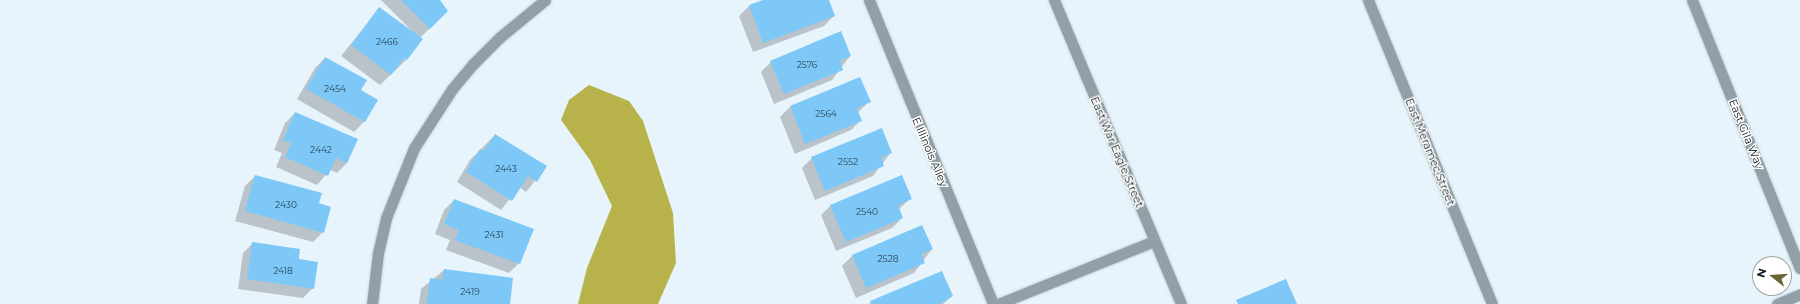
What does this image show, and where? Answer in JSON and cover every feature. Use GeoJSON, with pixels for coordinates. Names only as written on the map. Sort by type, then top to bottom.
{"type":"FeatureCollection","features":[{"type":"Feature","properties":{"kind":"street"},"geometry":{"type":"LineString","coordinates":[[372,304],[378,253],[386,218],[414,148],[452,89],[473,64],[500,37],[545,0]]}},
{"type":"Feature","properties":{"kind":"street","name":"E Illinois Alley"},"geometry":{"type":"LineString","coordinates":[[869,0],[993,304]]}},
{"type":"Feature","properties":{"kind":"street","name":"East War Eagle Street"},"geometry":{"type":"LineString","coordinates":[[1054,0],[1181,304]]}},
{"type":"Feature","properties":{"kind":"street","name":"East Meramec Street"},"geometry":{"type":"LineString","coordinates":[[1368,0],[1492,304]]}},
{"type":"Feature","properties":{"kind":"street","name":"East Gila Way"},"geometry":{"type":"LineString","coordinates":[[1692,0],[1800,268]]}},
{"type":"Feature","properties":{"kind":"street"},"geometry":{"type":"LineString","coordinates":[[998,304],[1154,241]]}},
{"type":"Feature","properties":{"kind":"street"},"geometry":{"type":"LineString","coordinates":[[1777,304],[1800,294]]}},
{"type":"Feature","properties":{"kind":"shaded area"},"geometry":{"type":"Polygon","coordinates":[[[589,85],[629,101],[643,121],[673,213],[676,263],[658,304],[578,304],[587,268],[612,206],[590,160],[561,120],[569,100],[589,85]]]}},
{"type":"Feature","properties":{"kind":"building"},"geometry":{"type":"Polygon","coordinates":[[[401,0],[440,0],[448,11],[430,29],[401,0]]]}},
{"type":"Feature","properties":{"kind":"building"},"geometry":{"type":"Polygon","coordinates":[[[763,0],[829,0],[835,16],[763,43],[749,5],[763,0]]]}},
{"type":"Feature","properties":{"kind":"building"},"geometry":{"type":"Polygon","coordinates":[[[379,7],[423,39],[407,60],[404,58],[391,75],[351,45],[379,7]]]}},
{"type":"Feature","properties":{"kind":"building"},"geometry":{"type":"Polygon","coordinates":[[[841,31],[851,56],[840,61],[843,70],[784,94],[770,61],[841,31]]]}},
{"type":"Feature","properties":{"kind":"building"},"geometry":{"type":"Polygon","coordinates":[[[325,57],[367,80],[361,90],[378,100],[365,122],[306,89],[325,57]]]}},
{"type":"Feature","properties":{"kind":"building"},"geometry":{"type":"Polygon","coordinates":[[[860,77],[871,102],[857,108],[862,121],[805,144],[790,106],[860,77]]]}},
{"type":"Feature","properties":{"kind":"building"},"geometry":{"type":"Polygon","coordinates":[[[295,112],[358,139],[347,163],[336,158],[328,176],[285,157],[291,143],[283,140],[295,112]]]}},
{"type":"Feature","properties":{"kind":"building"},"geometry":{"type":"Polygon","coordinates":[[[882,128],[892,153],[881,157],[884,166],[825,191],[811,157],[882,128]]]}},
{"type":"Feature","properties":{"kind":"building"},"geometry":{"type":"Polygon","coordinates":[[[495,134],[547,166],[537,182],[528,176],[512,201],[466,172],[480,149],[484,151],[495,134]]]}},
{"type":"Feature","properties":{"kind":"building"},"geometry":{"type":"Polygon","coordinates":[[[255,175],[322,193],[319,203],[331,207],[324,233],[245,211],[255,175]]]}},
{"type":"Feature","properties":{"kind":"building"},"geometry":{"type":"Polygon","coordinates":[[[902,175],[912,199],[898,205],[903,218],[846,242],[830,205],[902,175]]]}},
{"type":"Feature","properties":{"kind":"building"},"geometry":{"type":"Polygon","coordinates":[[[454,199],[534,229],[520,264],[455,240],[459,230],[444,224],[454,199]]]}},
{"type":"Feature","properties":{"kind":"building"},"geometry":{"type":"Polygon","coordinates":[[[922,225],[933,249],[921,254],[925,263],[866,288],[852,255],[922,225]]]}},
{"type":"Feature","properties":{"kind":"building"},"geometry":{"type":"Polygon","coordinates":[[[252,242],[300,249],[299,259],[318,262],[314,289],[247,279],[252,242]]]}},
{"type":"Feature","properties":{"kind":"building"},"geometry":{"type":"Polygon","coordinates":[[[444,269],[513,278],[510,304],[427,304],[430,278],[442,280],[444,269]]]}},
{"type":"Feature","properties":{"kind":"building"},"geometry":{"type":"Polygon","coordinates":[[[942,271],[953,296],[940,304],[872,304],[870,301],[942,271]]]}},
{"type":"Feature","properties":{"kind":"building"},"geometry":{"type":"Polygon","coordinates":[[[1286,279],[1297,304],[1238,304],[1236,300],[1286,279]]]}}]}
